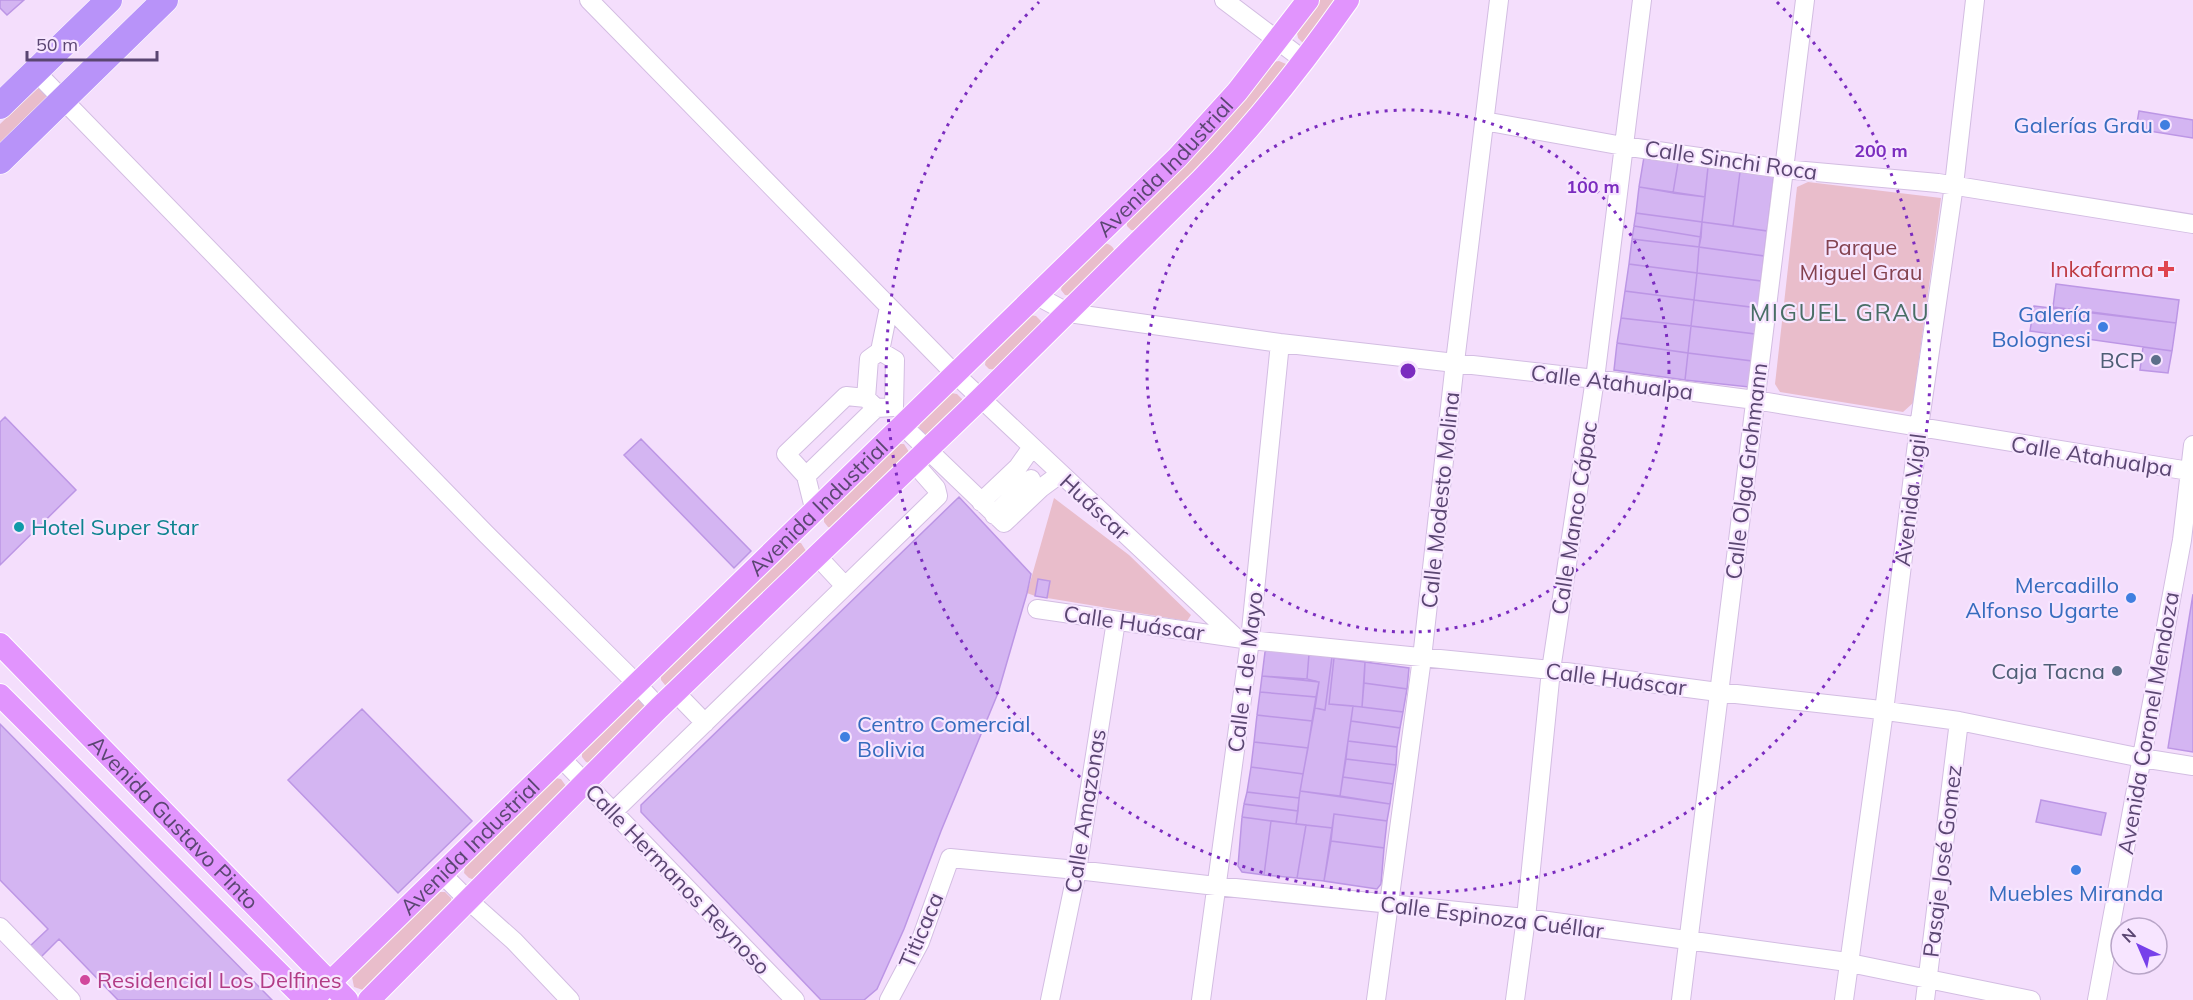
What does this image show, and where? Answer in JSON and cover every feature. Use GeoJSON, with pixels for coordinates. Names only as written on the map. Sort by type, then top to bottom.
{"type":"FeatureCollection","features":[{"type":"Feature","properties":{"kind":"highway"},"geometry":{"type":"LineString","coordinates":[[0,106],[110,0]]}},
{"type":"Feature","properties":{"kind":"highway"},"geometry":{"type":"LineString","coordinates":[[0,161],[165,0]]}},
{"type":"Feature","properties":{"kind":"main road","name":"Avenida Industrial"},"geometry":{"type":"LineString","coordinates":[[312,1000],[1200,135],[1308,0]]}},
{"type":"Feature","properties":{"kind":"main road","name":"Avenida Industrial"},"geometry":{"type":"LineString","coordinates":[[369,1000],[675,692],[1069,313],[1230,150],[1305,61],[1348,0]]}},
{"type":"Feature","properties":{"kind":"main road"},"geometry":{"type":"LineString","coordinates":[[1107,226],[1131,251]]}},
{"type":"Feature","properties":{"kind":"main road"},"geometry":{"type":"LineString","coordinates":[[810,517],[822,551]]}},
{"type":"Feature","properties":{"kind":"main road","name":"Avenida Gustavo Pinto"},"geometry":{"type":"LineString","coordinates":[[0,644],[347,1000]]}},
{"type":"Feature","properties":{"kind":"main road","name":"Avenida Gustavo Pinto"},"geometry":{"type":"LineString","coordinates":[[0,695],[306,1000]]}},
{"type":"Feature","properties":{"kind":"street","name":"Huáscar"},"geometry":{"type":"LineString","coordinates":[[589,0],[980,399],[1243,638]]}},
{"type":"Feature","properties":{"kind":"street"},"geometry":{"type":"LineString","coordinates":[[1224,0],[1305,61]]}},
{"type":"Feature","properties":{"kind":"street","name":"Calle Modesto Molina"},"geometry":{"type":"LineString","coordinates":[[1376,1000],[1422,658],[1499,0]]}},
{"type":"Feature","properties":{"kind":"street","name":"Calle Manco Cápac"},"geometry":{"type":"LineString","coordinates":[[1515,1000],[1526,918],[1551,670],[1595,379],[1642,0]]}},
{"type":"Feature","properties":{"kind":"street","name":"Calle Olga Grohmann"},"geometry":{"type":"LineString","coordinates":[[1681,1000],[1805,0]]}},
{"type":"Feature","properties":{"kind":"street","name":"Avenida Vigil"},"geometry":{"type":"LineString","coordinates":[[1844,1000],[1884,711],[1919,427],[1954,185],[1975,0]]}},
{"type":"Feature","properties":{"kind":"street"},"geometry":{"type":"LineString","coordinates":[[36,72],[486,534],[659,708]]}},
{"type":"Feature","properties":{"kind":"street","name":"Calle Sinchi Roca"},"geometry":{"type":"LineString","coordinates":[[1484,121],[1623,146],[1783,169],[1954,185],[2193,224]]}},
{"type":"Feature","properties":{"kind":"street","name":"Calle Atahualpa"},"geometry":{"type":"LineString","coordinates":[[1037,296],[1069,313],[1280,343],[1455,362],[1755,400],[2189,471]]}},
{"type":"Feature","properties":{"kind":"street"},"geometry":{"type":"LineString","coordinates":[[806,476],[871,403],[869,358],[880,351],[889,307]]}},
{"type":"Feature","properties":{"kind":"street","name":"Calle 1 de Mayo"},"geometry":{"type":"LineString","coordinates":[[1201,1000],[1280,343]]}},
{"type":"Feature","properties":{"kind":"street"},"geometry":{"type":"LineString","coordinates":[[810,517],[806,476],[786,454],[846,396],[894,407],[895,360],[880,351]]}},
{"type":"Feature","properties":{"kind":"street"},"geometry":{"type":"LineString","coordinates":[[613,812],[938,496],[903,426]]}},
{"type":"Feature","properties":{"kind":"street","name":"Avenida Coronel Mendoza"},"geometry":{"type":"LineString","coordinates":[[2097,1000],[2142,759],[2187,541],[2189,471],[2193,445]]}},
{"type":"Feature","properties":{"kind":"street"},"geometry":{"type":"LineString","coordinates":[[1030,478],[1032,447]]}},
{"type":"Feature","properties":{"kind":"street"},"geometry":{"type":"LineString","coordinates":[[920,457],[988,508],[1030,478],[1060,474]]}},
{"type":"Feature","properties":{"kind":"street"},"geometry":{"type":"LineString","coordinates":[[822,551],[845,586]]}},
{"type":"Feature","properties":{"kind":"street","name":"Calle Huáscar"},"geometry":{"type":"LineString","coordinates":[[1037,609],[1243,638],[1551,670],[1959,721],[2142,759],[2193,766]]}},
{"type":"Feature","properties":{"kind":"street","name":"Calle Amazonas"},"geometry":{"type":"LineString","coordinates":[[1050,1000],[1077,870],[1116,621]]}},
{"type":"Feature","properties":{"kind":"street"},"geometry":{"type":"LineString","coordinates":[[675,692],[705,723]]}},
{"type":"Feature","properties":{"kind":"street","name":"Pasaje José Gomez"},"geometry":{"type":"LineString","coordinates":[[1925,1000],[1959,721]]}},
{"type":"Feature","properties":{"kind":"street","name":"Calle Hermanos Reynoso"},"geometry":{"type":"LineString","coordinates":[[561,758],[795,1000]]}},
{"type":"Feature","properties":{"kind":"street","name":"Calle Espinoza Cuéllar"},"geometry":{"type":"LineString","coordinates":[[950,858],[1526,918],[1848,963],[2031,1000]]}},
{"type":"Feature","properties":{"kind":"street","name":"Titicaca"},"geometry":{"type":"LineString","coordinates":[[889,1000],[920,942],[950,858]]}},
{"type":"Feature","properties":{"kind":"street"},"geometry":{"type":"LineString","coordinates":[[442,874],[514,941],[570,1000]]}},
{"type":"Feature","properties":{"kind":"street"},"geometry":{"type":"LineString","coordinates":[[0,927],[71,1000]]}},
{"type":"Feature","properties":{"kind":"green space"},"geometry":{"type":"Polygon","coordinates":[[[1320,0],[1338,0],[1304,44],[1298,38],[1297,33],[1320,0]]]}},
{"type":"Feature","properties":{"kind":"green space"},"geometry":{"type":"Polygon","coordinates":[[[1279,61],[1286,64],[1287,72],[1139,231],[1131,230],[1127,226],[1127,219],[1273,62],[1279,61]]]}},
{"type":"Feature","properties":{"kind":"green space"},"geometry":{"type":"Polygon","coordinates":[[[37,89],[44,89],[49,100],[0,147],[0,124],[37,89]]]}},
{"type":"Feature","properties":{"kind":"green space","name":"Parque Miguel Grau"},"geometry":{"type":"Polygon","coordinates":[[[1808,182],[1941,198],[1913,403],[1903,412],[1780,392],[1775,384],[1797,187],[1808,182]]]}},
{"type":"Feature","properties":{"kind":"green space"},"geometry":{"type":"Polygon","coordinates":[[[1104,243],[1112,246],[1116,255],[1073,296],[1065,295],[1061,290],[1062,284],[1104,243]]]}},
{"type":"Feature","properties":{"kind":"green space"},"geometry":{"type":"Polygon","coordinates":[[[1030,315],[1036,316],[1041,321],[1042,327],[997,370],[989,369],[985,365],[986,358],[1030,315]]]}},
{"type":"Feature","properties":{"kind":"green space"},"geometry":{"type":"Polygon","coordinates":[[[951,393],[957,394],[962,399],[962,405],[932,435],[924,434],[919,429],[920,422],[951,393]]]}},
{"type":"Feature","properties":{"kind":"green space"},"geometry":{"type":"Polygon","coordinates":[[[898,444],[904,444],[911,455],[835,529],[828,527],[824,522],[824,515],[898,444]]]}},
{"type":"Feature","properties":{"kind":"green space"},"geometry":{"type":"Polygon","coordinates":[[[1054,498],[1129,555],[1191,615],[1187,621],[1027,593],[1054,498]]]}},
{"type":"Feature","properties":{"kind":"green space"},"geometry":{"type":"Polygon","coordinates":[[[795,543],[801,543],[808,554],[672,687],[665,685],[661,680],[661,673],[795,543]]]}},
{"type":"Feature","properties":{"kind":"green space"},"geometry":{"type":"Polygon","coordinates":[[[636,698],[641,699],[648,709],[593,764],[586,762],[582,757],[582,751],[636,698]]]}},
{"type":"Feature","properties":{"kind":"green space"},"geometry":{"type":"Polygon","coordinates":[[[555,778],[561,779],[568,789],[475,880],[469,878],[464,873],[465,867],[555,778]]]}},
{"type":"Feature","properties":{"kind":"green space"},"geometry":{"type":"Polygon","coordinates":[[[439,892],[445,892],[451,898],[452,903],[363,990],[354,987],[352,977],[439,892]]]}},
{"type":"Feature","properties":{"kind":"building"},"geometry":{"type":"Polygon","coordinates":[[[0,0],[24,0],[7,15],[0,8],[0,0]]]}},
{"type":"Feature","properties":{"kind":"building","name":"Galerías Grau"},"geometry":{"type":"Polygon","coordinates":[[[2139,111],[2193,120],[2193,138],[2136,129],[2139,111]]]}},
{"type":"Feature","properties":{"kind":"building"},"geometry":{"type":"Polygon","coordinates":[[[1644,157],[1678,163],[1673,193],[1639,187],[1644,157]]]}},
{"type":"Feature","properties":{"kind":"building"},"geometry":{"type":"Polygon","coordinates":[[[1678,163],[1708,167],[1705,197],[1673,193],[1678,163]]]}},
{"type":"Feature","properties":{"kind":"building"},"geometry":{"type":"Polygon","coordinates":[[[1708,167],[1740,172],[1733,226],[1702,222],[1708,167]]]}},
{"type":"Feature","properties":{"kind":"building"},"geometry":{"type":"Polygon","coordinates":[[[1740,172],[1774,176],[1767,231],[1733,226],[1740,172]]]}},
{"type":"Feature","properties":{"kind":"building"},"geometry":{"type":"Polygon","coordinates":[[[1639,187],[1705,197],[1702,222],[1636,213],[1639,187]]]}},
{"type":"Feature","properties":{"kind":"building"},"geometry":{"type":"Polygon","coordinates":[[[1636,213],[1702,222],[1701,237],[1634,226],[1636,213]]]}},
{"type":"Feature","properties":{"kind":"building"},"geometry":{"type":"Polygon","coordinates":[[[1702,222],[1767,231],[1764,256],[1699,247],[1702,222]]]}},
{"type":"Feature","properties":{"kind":"building"},"geometry":{"type":"Polygon","coordinates":[[[1634,226],[1701,237],[1699,247],[1632,239],[1634,226]]]}},
{"type":"Feature","properties":{"kind":"building"},"geometry":{"type":"Polygon","coordinates":[[[1632,239],[1699,247],[1697,273],[1629,264],[1632,239]]]}},
{"type":"Feature","properties":{"kind":"building"},"geometry":{"type":"Polygon","coordinates":[[[1699,247],[1764,256],[1761,281],[1697,273],[1699,247]]]}},
{"type":"Feature","properties":{"kind":"building"},"geometry":{"type":"Polygon","coordinates":[[[1629,264],[1697,273],[1694,300],[1625,291],[1629,264]]]}},
{"type":"Feature","properties":{"kind":"building"},"geometry":{"type":"Polygon","coordinates":[[[1697,273],[1761,281],[1758,308],[1694,300],[1697,273]]]}},
{"type":"Feature","properties":{"kind":"building"},"geometry":{"type":"Polygon","coordinates":[[[2056,284],[2179,300],[2176,323],[2053,307],[2056,284]]]}},
{"type":"Feature","properties":{"kind":"building"},"geometry":{"type":"Polygon","coordinates":[[[1625,291],[1694,300],[1691,326],[1621,318],[1625,291]]]}},
{"type":"Feature","properties":{"kind":"building"},"geometry":{"type":"Polygon","coordinates":[[[1694,300],[1758,308],[1755,334],[1691,326],[1694,300]]]}},
{"type":"Feature","properties":{"kind":"building","name":"Galería Bolognesi"},"geometry":{"type":"Polygon","coordinates":[[[2034,306],[2176,323],[2172,351],[2030,331],[2034,306]]]}},
{"type":"Feature","properties":{"kind":"building"},"geometry":{"type":"Polygon","coordinates":[[[1621,318],[1691,326],[1688,353],[1617,343],[1621,318]]]}},
{"type":"Feature","properties":{"kind":"building"},"geometry":{"type":"Polygon","coordinates":[[[1691,326],[1755,334],[1752,361],[1688,353],[1691,326]]]}},
{"type":"Feature","properties":{"kind":"building"},"geometry":{"type":"Polygon","coordinates":[[[1617,343],[1688,353],[1685,380],[1614,370],[1617,343]]]}},
{"type":"Feature","properties":{"kind":"building","name":"BCP"},"geometry":{"type":"Polygon","coordinates":[[[2143,347],[2172,351],[2168,373],[2140,370],[2143,347]]]}},
{"type":"Feature","properties":{"kind":"building"},"geometry":{"type":"Polygon","coordinates":[[[1688,353],[1752,361],[1749,387],[1685,380],[1688,353]]]}},
{"type":"Feature","properties":{"kind":"building","name":"Hotel Super Star"},"geometry":{"type":"Polygon","coordinates":[[[5,417],[76,490],[0,565],[0,422],[5,417]]]}},
{"type":"Feature","properties":{"kind":"building"},"geometry":{"type":"Polygon","coordinates":[[[641,439],[751,551],[734,568],[624,455],[641,439]]]}},
{"type":"Feature","properties":{"kind":"building","name":"Centro Comercial Bolivia"},"geometry":{"type":"Polygon","coordinates":[[[959,497],[1031,574],[1027,593],[998,693],[941,831],[904,929],[877,989],[864,1000],[821,1000],[641,812],[641,805],[959,497]]]}},
{"type":"Feature","properties":{"kind":"building"},"geometry":{"type":"Polygon","coordinates":[[[1038,579],[1050,581],[1047,598],[1035,596],[1038,579]]]}},
{"type":"Feature","properties":{"kind":"building"},"geometry":{"type":"Polygon","coordinates":[[[2193,594],[2193,752],[2168,748],[2193,594]]]}},
{"type":"Feature","properties":{"kind":"building"},"geometry":{"type":"Polygon","coordinates":[[[1269,648],[1309,654],[1307,679],[1262,676],[1265,652],[1269,648]]]}},
{"type":"Feature","properties":{"kind":"building"},"geometry":{"type":"Polygon","coordinates":[[[1309,654],[1332,657],[1325,710],[1315,708],[1319,682],[1307,679],[1309,654]]]}},
{"type":"Feature","properties":{"kind":"building"},"geometry":{"type":"Polygon","coordinates":[[[1332,657],[1334,658],[1329,704],[1353,706],[1340,796],[1300,791],[1315,708],[1325,710],[1332,657]]]}},
{"type":"Feature","properties":{"kind":"building"},"geometry":{"type":"Polygon","coordinates":[[[1334,658],[1365,662],[1362,707],[1329,704],[1334,658]]]}},
{"type":"Feature","properties":{"kind":"building"},"geometry":{"type":"Polygon","coordinates":[[[1365,662],[1409,668],[1407,689],[1364,683],[1365,662]]]}},
{"type":"Feature","properties":{"kind":"building"},"geometry":{"type":"Polygon","coordinates":[[[1262,676],[1319,682],[1316,697],[1260,692],[1262,676]]]}},
{"type":"Feature","properties":{"kind":"building"},"geometry":{"type":"Polygon","coordinates":[[[1364,683],[1407,689],[1403,712],[1362,707],[1364,683]]]}},
{"type":"Feature","properties":{"kind":"building"},"geometry":{"type":"Polygon","coordinates":[[[1260,692],[1316,697],[1312,721],[1257,715],[1260,692]]]}},
{"type":"Feature","properties":{"kind":"building"},"geometry":{"type":"Polygon","coordinates":[[[1353,706],[1403,712],[1400,728],[1351,721],[1353,706]]]}},
{"type":"Feature","properties":{"kind":"building"},"geometry":{"type":"Polygon","coordinates":[[[362,709],[472,821],[398,893],[288,780],[362,709]]]}},
{"type":"Feature","properties":{"kind":"building"},"geometry":{"type":"Polygon","coordinates":[[[1257,715],[1312,721],[1308,748],[1254,742],[1257,715]]]}},
{"type":"Feature","properties":{"kind":"building"},"geometry":{"type":"Polygon","coordinates":[[[1351,721],[1400,728],[1397,747],[1348,741],[1351,721]]]}},
{"type":"Feature","properties":{"kind":"building"},"geometry":{"type":"Polygon","coordinates":[[[0,724],[272,1000],[118,1000],[59,939],[40,958],[29,947],[48,929],[0,880],[0,724]]]}},
{"type":"Feature","properties":{"kind":"building"},"geometry":{"type":"Polygon","coordinates":[[[1348,741],[1397,747],[1396,765],[1346,759],[1348,741]]]}},
{"type":"Feature","properties":{"kind":"building"},"geometry":{"type":"Polygon","coordinates":[[[1254,742],[1308,748],[1303,774],[1251,767],[1254,742]]]}},
{"type":"Feature","properties":{"kind":"building"},"geometry":{"type":"Polygon","coordinates":[[[1346,759],[1396,765],[1393,784],[1343,777],[1346,759]]]}},
{"type":"Feature","properties":{"kind":"building"},"geometry":{"type":"Polygon","coordinates":[[[1251,767],[1303,774],[1299,798],[1247,792],[1251,767]]]}},
{"type":"Feature","properties":{"kind":"building"},"geometry":{"type":"Polygon","coordinates":[[[1343,777],[1393,784],[1390,804],[1340,796],[1343,777]]]}},
{"type":"Feature","properties":{"kind":"building"},"geometry":{"type":"Polygon","coordinates":[[[1300,791],[1390,804],[1387,821],[1334,814],[1332,828],[1296,824],[1300,791]]]}},
{"type":"Feature","properties":{"kind":"building"},"geometry":{"type":"Polygon","coordinates":[[[1247,792],[1299,798],[1298,811],[1244,804],[1247,792]]]}},
{"type":"Feature","properties":{"kind":"building"},"geometry":{"type":"Polygon","coordinates":[[[2041,800],[2106,813],[2101,835],[2036,822],[2041,800]]]}},
{"type":"Feature","properties":{"kind":"building"},"geometry":{"type":"Polygon","coordinates":[[[1244,804],[1298,811],[1296,824],[1242,817],[1244,804]]]}},
{"type":"Feature","properties":{"kind":"building"},"geometry":{"type":"Polygon","coordinates":[[[1334,814],[1387,821],[1384,848],[1331,841],[1334,814]]]}},
{"type":"Feature","properties":{"kind":"building"},"geometry":{"type":"Polygon","coordinates":[[[1242,817],[1271,821],[1264,875],[1242,872],[1238,866],[1242,817]]]}},
{"type":"Feature","properties":{"kind":"building"},"geometry":{"type":"Polygon","coordinates":[[[1271,821],[1306,825],[1297,878],[1264,875],[1271,821]]]}},
{"type":"Feature","properties":{"kind":"building"},"geometry":{"type":"Polygon","coordinates":[[[1306,825],[1332,828],[1324,881],[1297,878],[1306,825]]]}},
{"type":"Feature","properties":{"kind":"building"},"geometry":{"type":"Polygon","coordinates":[[[1331,841],[1384,848],[1381,884],[1377,889],[1324,881],[1331,841]]]}},
{"type":"Feature","properties":{"kind":"place","name":"Galerías Grau"},"geometry":{"type":"Point","coordinates":[2165,125]}},
{"type":"Feature","properties":{"kind":"place","name":"Inkafarma"},"geometry":{"type":"Point","coordinates":[2166,269]}},
{"type":"Feature","properties":{"kind":"place","name":"Galería Bolognesi"},"geometry":{"type":"Point","coordinates":[2103,327]}},
{"type":"Feature","properties":{"kind":"place","name":"BCP"},"geometry":{"type":"Point","coordinates":[2156,360]}},
{"type":"Feature","properties":{"kind":"place","name":"Hotel Super Star"},"geometry":{"type":"Point","coordinates":[19,527]}},
{"type":"Feature","properties":{"kind":"place","name":"Mercadillo Alfonso Ugarte"},"geometry":{"type":"Point","coordinates":[2131,598]}},
{"type":"Feature","properties":{"kind":"place","name":"Caja Tacna"},"geometry":{"type":"Point","coordinates":[2117,671]}},
{"type":"Feature","properties":{"kind":"place","name":"Centro Comercial Bolivia"},"geometry":{"type":"Point","coordinates":[845,737]}},
{"type":"Feature","properties":{"kind":"place","name":"Muebles Miranda"},"geometry":{"type":"Point","coordinates":[2076,870]}},
{"type":"Feature","properties":{"kind":"place","name":"Residencial Los Delfines"},"geometry":{"type":"Point","coordinates":[85,980]}},
{"type":"Feature","properties":{"kind":"district","name":"MIGUEL GRAU"},"geometry":{"type":"Point","coordinates":[1840,312]}}]}
